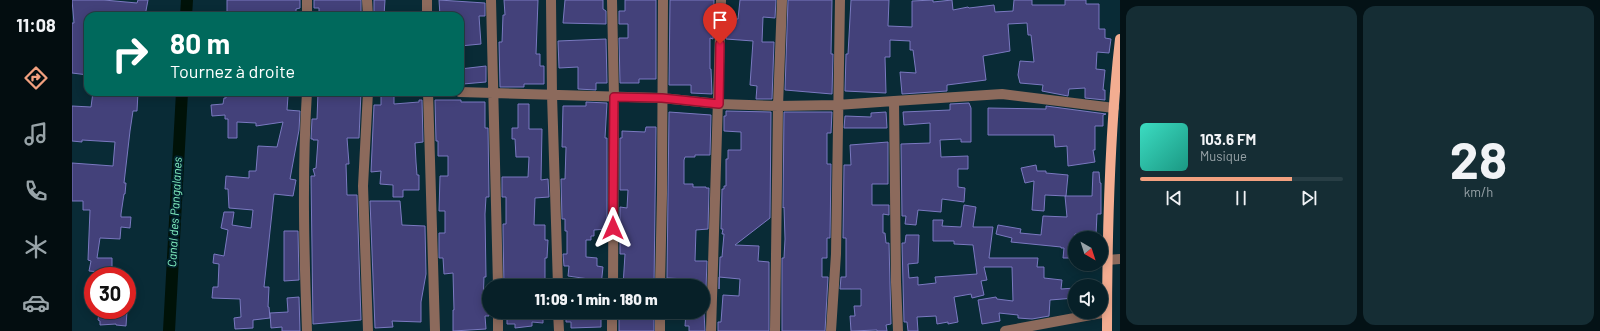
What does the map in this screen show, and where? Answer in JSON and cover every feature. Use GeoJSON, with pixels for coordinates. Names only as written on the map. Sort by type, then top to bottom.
{"type":"FeatureCollection","features":[{"type":"Feature","properties":{"kind":"main road"},"geometry":{"type":"LineString","coordinates":[[1108,238],[1114,108],[1120,39]]}},
{"type":"Feature","properties":{"kind":"main road"},"geometry":{"type":"LineString","coordinates":[[1106,331],[1107,319]]}},
{"type":"Feature","properties":{"kind":"street"},"geometry":{"type":"LineString","coordinates":[[307,0],[308,12]]}},
{"type":"Feature","properties":{"kind":"street"},"geometry":{"type":"LineString","coordinates":[[367,0],[368,12]]}},
{"type":"Feature","properties":{"kind":"street"},"geometry":{"type":"LineString","coordinates":[[427,0],[427,12]]}},
{"type":"Feature","properties":{"kind":"street"},"geometry":{"type":"LineString","coordinates":[[491,0],[498,279]]}},
{"type":"Feature","properties":{"kind":"street"},"geometry":{"type":"LineString","coordinates":[[552,0],[552,95],[558,279]]}},
{"type":"Feature","properties":{"kind":"street"},"geometry":{"type":"LineString","coordinates":[[612,0],[614,97],[613,279]]}},
{"type":"Feature","properties":{"kind":"street"},"geometry":{"type":"LineString","coordinates":[[660,279],[663,0]]}},
{"type":"Feature","properties":{"kind":"street"},"geometry":{"type":"LineString","coordinates":[[712,331],[721,0]]}},
{"type":"Feature","properties":{"kind":"street"},"geometry":{"type":"LineString","coordinates":[[775,331],[778,106],[782,0]]}},
{"type":"Feature","properties":{"kind":"street"},"geometry":{"type":"LineString","coordinates":[[831,331],[836,254],[837,105],[840,0]]}},
{"type":"Feature","properties":{"kind":"street"},"geometry":{"type":"LineString","coordinates":[[464,92],[662,98],[719,104],[778,106],[837,105],[1002,94],[1114,108]]}},
{"type":"Feature","properties":{"kind":"street"},"geometry":{"type":"LineString","coordinates":[[307,96],[304,140],[303,211],[307,331]]}},
{"type":"Feature","properties":{"kind":"street"},"geometry":{"type":"LineString","coordinates":[[368,96],[363,186],[368,331]]}},
{"type":"Feature","properties":{"kind":"street"},"geometry":{"type":"LineString","coordinates":[[428,96],[435,331]]}},
{"type":"Feature","properties":{"kind":"street"},"geometry":{"type":"LineString","coordinates":[[894,101],[898,331]]}},
{"type":"Feature","properties":{"kind":"street"},"geometry":{"type":"LineString","coordinates":[[1108,260],[1120,259]]}},
{"type":"Feature","properties":{"kind":"street"},"geometry":{"type":"LineString","coordinates":[[498,319],[498,331]]}},
{"type":"Feature","properties":{"kind":"street"},"geometry":{"type":"LineString","coordinates":[[558,319],[559,331]]}},
{"type":"Feature","properties":{"kind":"street"},"geometry":{"type":"LineString","coordinates":[[612,319],[612,331]]}},
{"type":"Feature","properties":{"kind":"street"},"geometry":{"type":"LineString","coordinates":[[660,319],[660,331]]}},
{"type":"Feature","properties":{"kind":"street"},"geometry":{"type":"LineString","coordinates":[[1005,331],[1069,319]]}},
{"type":"Feature","properties":{"kind":"building"},"geometry":{"type":"Polygon","coordinates":[[[72,0],[104,0],[137,3],[138,0],[148,0],[146,12],[84,12],[84,74],[72,73],[72,23],[74,23],[72,0]]]}},
{"type":"Feature","properties":{"kind":"building"},"geometry":{"type":"Polygon","coordinates":[[[227,0],[300,0],[300,8],[296,9],[296,12],[227,12],[227,0]]]}},
{"type":"Feature","properties":{"kind":"building"},"geometry":{"type":"Polygon","coordinates":[[[314,0],[361,0],[361,12],[319,12],[319,8],[314,8],[314,0]]]}},
{"type":"Feature","properties":{"kind":"building"},"geometry":{"type":"Polygon","coordinates":[[[374,0],[385,0],[384,12],[374,12],[374,0]]]}},
{"type":"Feature","properties":{"kind":"building"},"geometry":{"type":"Polygon","coordinates":[[[439,0],[485,3],[485,16],[479,16],[481,44],[464,46],[464,12],[440,12],[439,0]]]}},
{"type":"Feature","properties":{"kind":"building"},"geometry":{"type":"Polygon","coordinates":[[[504,0],[538,0],[536,54],[540,54],[540,66],[544,66],[544,84],[524,84],[524,87],[500,87],[499,42],[502,42],[503,15],[505,15],[504,0]]]}},
{"type":"Feature","properties":{"kind":"building"},"geometry":{"type":"Polygon","coordinates":[[[565,0],[603,0],[603,9],[606,11],[606,24],[563,23],[565,0]]]}},
{"type":"Feature","properties":{"kind":"building"},"geometry":{"type":"Polygon","coordinates":[[[625,0],[656,0],[656,79],[639,79],[639,83],[620,83],[619,38],[628,38],[628,24],[619,24],[619,11],[625,11],[625,0]]]}},
{"type":"Feature","properties":{"kind":"building"},"geometry":{"type":"Polygon","coordinates":[[[670,0],[714,0],[713,39],[710,38],[712,94],[691,93],[691,85],[669,85],[670,0]]]}},
{"type":"Feature","properties":{"kind":"building"},"geometry":{"type":"Polygon","coordinates":[[[740,0],[776,0],[775,18],[763,17],[762,42],[774,42],[772,99],[756,99],[757,86],[750,85],[753,41],[726,39],[727,18],[738,19],[740,0]]]}},
{"type":"Feature","properties":{"kind":"building"},"geometry":{"type":"Polygon","coordinates":[[[788,0],[832,0],[832,94],[785,90],[788,0]]]}},
{"type":"Feature","properties":{"kind":"building"},"geometry":{"type":"Polygon","coordinates":[[[851,0],[889,0],[888,26],[912,27],[912,1],[933,0],[933,2],[952,0],[953,10],[994,5],[995,12],[1013,11],[1014,0],[1032,0],[1032,5],[1065,5],[1065,0],[1086,0],[1086,4],[1099,4],[1099,29],[1105,29],[1105,38],[1111,39],[1109,53],[1097,52],[1096,69],[1105,70],[1103,90],[1105,90],[1105,100],[1085,98],[1085,88],[1069,89],[1068,96],[1042,91],[1043,85],[1020,83],[1018,75],[1020,61],[1034,62],[1031,35],[1028,35],[1027,23],[1008,24],[1010,51],[983,56],[986,80],[947,85],[947,91],[902,94],[900,72],[916,73],[913,50],[910,50],[910,41],[890,40],[890,57],[885,57],[886,93],[845,91],[846,54],[848,54],[851,0]]]}},
{"type":"Feature","properties":{"kind":"building"},"geometry":{"type":"Polygon","coordinates":[[[606,39],[607,83],[596,83],[596,90],[578,89],[578,67],[559,68],[558,41],[606,39]]]}},
{"type":"Feature","properties":{"kind":"building"},"geometry":{"type":"Polygon","coordinates":[[[486,66],[486,82],[464,84],[464,69],[486,66]]]}},
{"type":"Feature","properties":{"kind":"building"},"geometry":{"type":"Polygon","coordinates":[[[92,96],[138,96],[137,111],[133,111],[130,131],[124,183],[126,183],[125,194],[121,214],[121,217],[131,217],[130,228],[121,227],[120,239],[100,238],[97,258],[112,258],[112,267],[90,267],[91,261],[88,260],[90,210],[83,210],[83,201],[72,201],[72,163],[113,166],[115,142],[82,140],[82,142],[72,141],[72,106],[91,107],[92,96]]]}},
{"type":"Feature","properties":{"kind":"building"},"geometry":{"type":"Polygon","coordinates":[[[226,96],[288,96],[287,110],[300,111],[299,130],[290,179],[296,180],[293,196],[274,194],[264,287],[269,287],[268,307],[270,318],[253,320],[253,328],[235,329],[234,318],[241,317],[240,299],[212,298],[213,287],[218,287],[219,264],[213,263],[214,254],[224,256],[228,230],[221,228],[224,212],[234,212],[232,225],[251,228],[253,210],[229,208],[228,189],[225,189],[226,176],[249,178],[249,171],[256,171],[258,146],[277,147],[283,122],[256,126],[256,123],[237,122],[237,138],[228,138],[228,119],[225,119],[225,115],[212,116],[211,105],[223,104],[224,98],[226,98],[226,96]]]}},
{"type":"Feature","properties":{"kind":"building"},"geometry":{"type":"Polygon","coordinates":[[[318,96],[361,96],[359,138],[347,138],[349,164],[346,164],[347,195],[357,195],[361,320],[313,324],[311,176],[315,176],[313,169],[316,168],[318,140],[311,139],[312,119],[317,119],[318,96]]]}},
{"type":"Feature","properties":{"kind":"building"},"geometry":{"type":"Polygon","coordinates":[[[381,96],[394,96],[394,104],[419,102],[419,100],[422,100],[423,142],[415,143],[417,175],[419,175],[419,190],[403,190],[403,197],[393,197],[393,185],[380,184],[381,171],[371,172],[374,105],[381,105],[381,96]]]}},
{"type":"Feature","properties":{"kind":"building"},"geometry":{"type":"Polygon","coordinates":[[[435,100],[485,102],[485,128],[488,128],[489,197],[486,197],[485,214],[486,277],[482,279],[482,319],[485,319],[486,329],[453,331],[453,273],[444,274],[443,258],[439,258],[439,233],[445,233],[445,211],[439,211],[440,176],[448,176],[448,156],[438,156],[438,141],[436,141],[435,100]]]}},
{"type":"Feature","properties":{"kind":"building"},"geometry":{"type":"Polygon","coordinates":[[[586,102],[607,103],[605,138],[607,138],[607,229],[594,230],[594,236],[591,236],[591,240],[586,240],[586,257],[597,258],[597,266],[603,267],[602,279],[568,276],[569,266],[564,266],[563,254],[567,254],[567,231],[565,231],[565,219],[562,219],[561,179],[565,179],[566,147],[562,147],[563,106],[586,106],[586,102]]]}},
{"type":"Feature","properties":{"kind":"building"},"geometry":{"type":"Polygon","coordinates":[[[969,103],[971,108],[971,142],[961,142],[961,139],[940,140],[941,157],[968,156],[968,169],[958,169],[958,187],[965,188],[964,202],[942,199],[941,212],[918,210],[916,225],[905,224],[906,216],[902,216],[901,144],[930,143],[930,123],[904,125],[903,112],[950,110],[950,104],[969,103]]]}},
{"type":"Feature","properties":{"kind":"building"},"geometry":{"type":"Polygon","coordinates":[[[518,104],[529,104],[529,129],[542,129],[541,180],[548,179],[549,197],[535,198],[534,225],[545,225],[545,240],[548,240],[547,258],[545,258],[545,279],[504,279],[503,224],[506,224],[506,197],[502,197],[502,177],[528,177],[529,157],[516,157],[515,139],[512,139],[512,128],[518,128],[518,104]]]}},
{"type":"Feature","properties":{"kind":"building"},"geometry":{"type":"Polygon","coordinates":[[[1046,106],[1106,114],[1103,115],[1103,126],[1095,126],[1095,150],[1093,150],[1095,162],[1068,166],[1067,146],[1055,147],[1054,135],[988,135],[988,108],[1046,109],[1046,106]]]}},
{"type":"Feature","properties":{"kind":"building"},"geometry":{"type":"Polygon","coordinates":[[[726,111],[771,112],[770,218],[735,245],[759,246],[758,261],[769,262],[769,331],[718,331],[718,322],[721,322],[723,295],[739,296],[740,279],[719,277],[720,257],[722,257],[724,234],[722,234],[723,229],[721,229],[722,189],[726,186],[726,159],[728,159],[728,150],[741,150],[741,132],[724,131],[724,116],[726,116],[726,111]]]}},
{"type":"Feature","properties":{"kind":"building"},"geometry":{"type":"Polygon","coordinates":[[[669,112],[711,115],[710,155],[695,155],[695,157],[685,157],[684,160],[684,184],[693,184],[693,187],[709,188],[708,229],[696,230],[695,261],[707,261],[706,279],[667,278],[669,112]]]}},
{"type":"Feature","properties":{"kind":"building"},"geometry":{"type":"Polygon","coordinates":[[[784,112],[832,112],[831,133],[827,133],[827,164],[831,164],[830,238],[827,238],[827,258],[822,258],[822,277],[828,277],[825,331],[782,331],[782,258],[784,258],[785,239],[784,207],[783,208],[784,112]]]}},
{"type":"Feature","properties":{"kind":"building"},"geometry":{"type":"Polygon","coordinates":[[[886,112],[887,128],[844,128],[845,116],[871,117],[871,113],[886,112]]]}},
{"type":"Feature","properties":{"kind":"building"},"geometry":{"type":"Polygon","coordinates":[[[646,127],[656,127],[654,279],[623,279],[625,254],[620,254],[620,207],[627,208],[628,190],[620,190],[620,138],[622,138],[622,131],[645,132],[646,127]]]}},
{"type":"Feature","properties":{"kind":"building"},"geometry":{"type":"Polygon","coordinates":[[[888,142],[888,184],[872,184],[872,205],[889,205],[889,215],[883,214],[883,233],[885,233],[886,243],[889,243],[891,324],[886,325],[887,331],[851,331],[850,316],[855,316],[854,306],[861,306],[861,289],[840,289],[841,277],[846,277],[846,238],[843,238],[844,165],[851,165],[850,145],[888,142]]]}},
{"type":"Feature","properties":{"kind":"building"},"geometry":{"type":"Polygon","coordinates":[[[1036,165],[1037,171],[1068,175],[1066,196],[1045,195],[1044,211],[1032,210],[1034,181],[1025,183],[1021,168],[1036,165]]]}},
{"type":"Feature","properties":{"kind":"building"},"geometry":{"type":"Polygon","coordinates":[[[1093,172],[1099,172],[1101,183],[1101,214],[1097,214],[1096,231],[1068,231],[1068,258],[1063,258],[1064,248],[1061,247],[1011,242],[1012,238],[996,234],[998,225],[1021,229],[1020,233],[1041,235],[1043,216],[1067,217],[1065,196],[1092,196],[1093,172]]]}},
{"type":"Feature","properties":{"kind":"building"},"geometry":{"type":"Polygon","coordinates":[[[370,201],[400,201],[402,225],[425,226],[426,274],[421,302],[421,322],[392,321],[393,327],[375,328],[370,201]]]}},
{"type":"Feature","properties":{"kind":"building"},"geometry":{"type":"Polygon","coordinates":[[[964,205],[976,207],[973,227],[993,227],[989,258],[1038,258],[1037,267],[1044,267],[1044,278],[1062,280],[1061,289],[1068,288],[1068,299],[1050,300],[1049,316],[1032,319],[1018,318],[1018,315],[999,313],[1000,321],[982,324],[978,300],[996,297],[997,299],[1013,301],[1012,267],[984,267],[987,280],[981,281],[984,295],[972,298],[971,294],[954,297],[958,322],[937,324],[936,316],[917,317],[918,331],[908,331],[907,322],[904,322],[902,243],[905,243],[906,235],[919,235],[918,263],[908,264],[909,278],[918,277],[918,285],[936,283],[935,277],[977,274],[973,245],[954,244],[954,241],[933,241],[933,220],[943,220],[942,226],[961,227],[964,205]]]}},
{"type":"Feature","properties":{"kind":"building"},"geometry":{"type":"Polygon","coordinates":[[[284,231],[298,231],[299,280],[284,281],[284,231]]]}},
{"type":"Feature","properties":{"kind":"building"},"geometry":{"type":"Polygon","coordinates":[[[299,297],[300,331],[282,331],[282,327],[271,328],[270,313],[288,312],[287,298],[299,297]]]}},
{"type":"Feature","properties":{"kind":"building"},"geometry":{"type":"Polygon","coordinates":[[[126,319],[126,326],[116,324],[100,325],[100,321],[98,320],[126,319]]]}},
{"type":"Feature","properties":{"kind":"building"},"geometry":{"type":"Polygon","coordinates":[[[507,319],[543,319],[543,323],[532,322],[532,326],[515,328],[515,324],[507,324],[507,319]]]}},
{"type":"Feature","properties":{"kind":"building"},"geometry":{"type":"Polygon","coordinates":[[[566,319],[601,319],[601,327],[571,328],[571,322],[566,322],[566,319]]]}},
{"type":"Feature","properties":{"kind":"building"},"geometry":{"type":"Polygon","coordinates":[[[619,319],[654,319],[654,331],[619,331],[619,319]]]}},
{"type":"Feature","properties":{"kind":"building"},"geometry":{"type":"Polygon","coordinates":[[[686,319],[704,319],[705,331],[689,331],[689,326],[685,326],[686,319]]]}},
{"type":"Feature","properties":{"kind":"waterway","name":"Canal des Pangalanes"},"geometry":{"type":"LineString","coordinates":[[186,12],[187,0]]}},
{"type":"Feature","properties":{"kind":"waterway","name":"Canal des Pangalanes"},"geometry":{"type":"LineString","coordinates":[[169,331],[182,96]]}},
{"type":"Feature","properties":{"kind":"route"},"geometry":{"type":"LineString","coordinates":[[613,228],[614,97],[662,98],[719,104],[720,44]]}}]}
